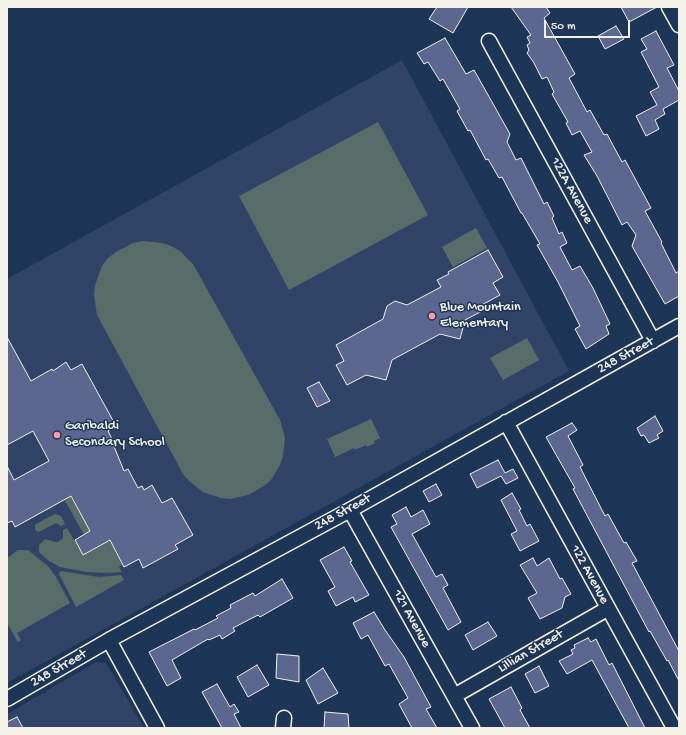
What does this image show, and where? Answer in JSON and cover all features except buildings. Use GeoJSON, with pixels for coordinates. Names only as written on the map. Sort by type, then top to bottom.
{"type":"FeatureCollection","features":[{"type":"Feature","properties":{"kind":"street"},"geometry":{"type":"LineString","coordinates":[[669,7],[679,25]]}},
{"type":"Feature","properties":{"kind":"street","name":"122A Avenue"},"geometry":{"type":"LineString","coordinates":[[489,41],[653,341]]}},
{"type":"Feature","properties":{"kind":"street","name":"248 Street"},"geometry":{"type":"LineString","coordinates":[[7,699],[110,640],[350,510],[679,326]]}},
{"type":"Feature","properties":{"kind":"street","name":"122 Avenue"},"geometry":{"type":"LineString","coordinates":[[506,422],[607,609],[674,728]]}},
{"type":"Feature","properties":{"kind":"street","name":"121 Avenue"},"geometry":{"type":"LineString","coordinates":[[350,510],[472,728]]}},
{"type":"Feature","properties":{"kind":"street","name":"Lillian Street"},"geometry":{"type":"LineString","coordinates":[[454,696],[607,609]]}},
{"type":"Feature","properties":{"kind":"street"},"geometry":{"type":"LineString","coordinates":[[110,640],[157,728]]}},
{"type":"Feature","properties":{"kind":"shaded area"},"geometry":{"type":"Polygon","coordinates":[[[402,60],[569,371],[7,683],[7,279],[402,60]]]}},
{"type":"Feature","properties":{"kind":"shaded area"},"geometry":{"type":"Polygon","coordinates":[[[96,662],[106,663],[144,728],[7,728],[7,714],[96,662]]]}},
{"type":"Feature","properties":{"kind":"green space"},"geometry":{"type":"Polygon","coordinates":[[[378,122],[428,215],[289,290],[239,196],[378,122]]]}},
{"type":"Feature","properties":{"kind":"green space"},"geometry":{"type":"Polygon","coordinates":[[[476,228],[487,248],[453,267],[442,247],[476,228]]]}},
{"type":"Feature","properties":{"kind":"green space"},"geometry":{"type":"Polygon","coordinates":[[[143,241],[162,243],[171,246],[180,251],[193,264],[280,420],[285,438],[283,456],[280,465],[271,480],[264,486],[248,495],[230,499],[221,498],[203,492],[183,474],[97,315],[94,295],[95,285],[102,266],[108,258],[116,252],[133,243],[143,241]]]}},
{"type":"Feature","properties":{"kind":"green space"},"geometry":{"type":"Polygon","coordinates":[[[527,338],[539,360],[503,380],[490,358],[527,338]]]}},
{"type":"Feature","properties":{"kind":"green space"},"geometry":{"type":"Polygon","coordinates":[[[371,419],[380,438],[374,441],[375,443],[367,447],[366,445],[355,450],[354,448],[335,457],[327,439],[371,419]]]}},
{"type":"Feature","properties":{"kind":"green space"},"geometry":{"type":"Polygon","coordinates":[[[69,494],[90,531],[84,535],[63,497],[69,494]]]}},
{"type":"Feature","properties":{"kind":"green space"},"geometry":{"type":"Polygon","coordinates":[[[55,514],[61,516],[65,524],[61,526],[56,523],[39,532],[35,530],[36,524],[55,514]]]}},
{"type":"Feature","properties":{"kind":"green space"},"geometry":{"type":"Polygon","coordinates":[[[67,528],[83,555],[110,540],[122,565],[119,567],[122,572],[87,572],[60,567],[49,561],[39,552],[39,545],[45,539],[58,542],[63,538],[63,530],[67,528]]]}},
{"type":"Feature","properties":{"kind":"green space"},"geometry":{"type":"Polygon","coordinates":[[[18,550],[28,550],[48,566],[56,577],[70,603],[17,633],[21,640],[18,642],[7,623],[7,558],[18,550]]]}},
{"type":"Feature","properties":{"kind":"green space"},"geometry":{"type":"Polygon","coordinates":[[[61,571],[99,577],[121,575],[124,580],[76,607],[60,576],[59,573],[61,571]]]}},
{"type":"Feature","properties":{"kind":"place","name":"Blue Mountain Elementary"},"geometry":{"type":"Point","coordinates":[432,316]}},
{"type":"Feature","properties":{"kind":"place","name":"Garibaldi Secondary School"},"geometry":{"type":"Point","coordinates":[57,435]}}]}
